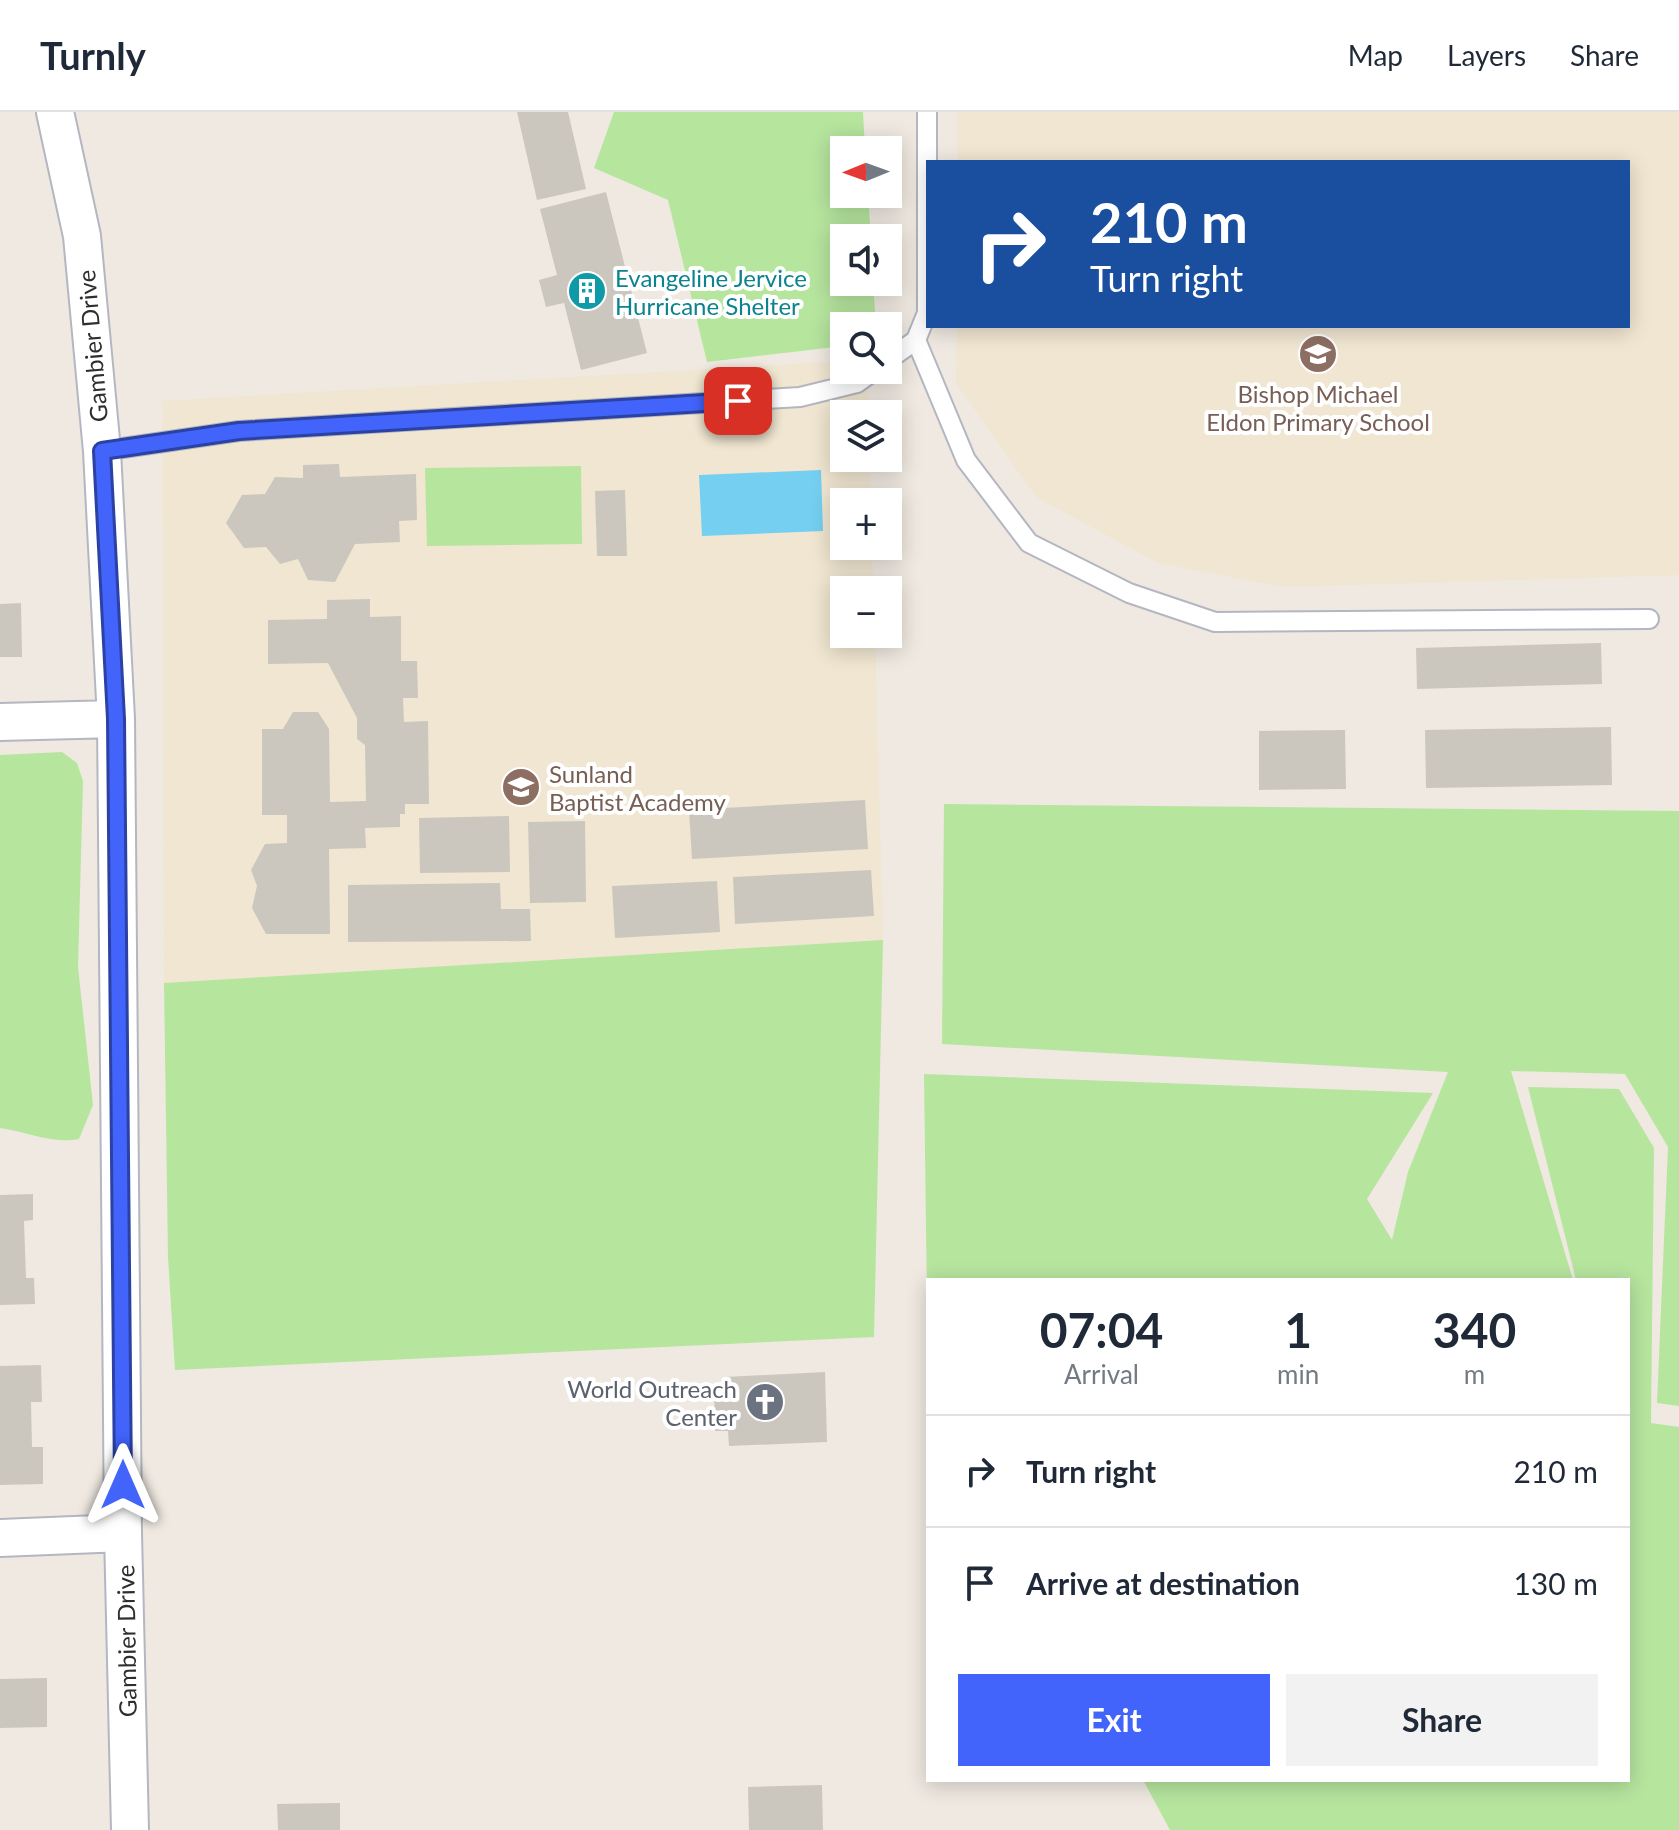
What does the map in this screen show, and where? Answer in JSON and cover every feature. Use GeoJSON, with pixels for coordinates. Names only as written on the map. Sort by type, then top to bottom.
{"type":"FeatureCollection","features":[{"type":"Feature","properties":{"kind":"street","name":"Gambier Drive"},"geometry":{"type":"LineString","coordinates":[[55,112],[82,236],[102,451],[116,719],[123,1533],[130,1830]]}},
{"type":"Feature","properties":{"kind":"street"},"geometry":{"type":"LineString","coordinates":[[0,722],[116,719]]}},
{"type":"Feature","properties":{"kind":"street"},"geometry":{"type":"LineString","coordinates":[[0,1538],[123,1533]]}},
{"type":"Feature","properties":{"kind":"lane"},"geometry":{"type":"LineString","coordinates":[[927,112],[927,160]]}},
{"type":"Feature","properties":{"kind":"lane"},"geometry":{"type":"LineString","coordinates":[[902,350],[916,340],[926,315]]}},
{"type":"Feature","properties":{"kind":"lane"},"geometry":{"type":"LineString","coordinates":[[916,340],[966,460],[1029,543],[1129,593],[1215,622],[1649,619]]}},
{"type":"Feature","properties":{"kind":"lane"},"geometry":{"type":"LineString","coordinates":[[102,451],[239,431],[800,397],[853,384]]}},
{"type":"Feature","properties":{"kind":"shaded area","name":"Bishop Michael Eldon Primary School"},"geometry":{"type":"Polygon","coordinates":[[[958,112],[1679,112],[1679,575],[1283,587],[1158,563],[1036,497],[956,383],[957,328],[1630,328],[1630,160],[958,160],[958,112]]]}},
{"type":"Feature","properties":{"kind":"shaded area","name":"Sunland Baptist Academy"},"geometry":{"type":"Polygon","coordinates":[[[830,362],[830,384],[868,384],[868,400],[830,400],[830,472],[870,472],[871,488],[830,488],[830,560],[872,560],[873,576],[830,576],[830,648],[875,648],[883,940],[164,983],[162,401],[830,362]]]}},
{"type":"Feature","properties":{"kind":"green space"},"geometry":{"type":"Polygon","coordinates":[[[614,112],[863,112],[864,136],[830,136],[830,208],[869,208],[870,224],[830,224],[830,296],[874,296],[875,312],[830,312],[830,348],[707,362],[668,200],[594,168],[614,112]]]}},
{"type":"Feature","properties":{"kind":"green space"},"geometry":{"type":"Polygon","coordinates":[[[581,466],[582,544],[427,546],[425,468],[581,466]]]}},
{"type":"Feature","properties":{"kind":"green space"},"geometry":{"type":"Polygon","coordinates":[[[62,752],[77,763],[83,781],[78,967],[93,1105],[79,1139],[69,1140],[49,1139],[0,1128],[0,755],[62,752]]]}},
{"type":"Feature","properties":{"kind":"green space"},"geometry":{"type":"Polygon","coordinates":[[[944,804],[1679,811],[1679,1406],[1657,1403],[1668,1147],[1625,1074],[1511,1071],[1572,1278],[927,1278],[924,1074],[1433,1093],[1367,1199],[1392,1240],[1408,1172],[1448,1072],[942,1044],[944,804]]]}},
{"type":"Feature","properties":{"kind":"green space"},"geometry":{"type":"Polygon","coordinates":[[[883,940],[874,1337],[175,1370],[168,1257],[164,983],[883,940]]]}},
{"type":"Feature","properties":{"kind":"green space"},"geometry":{"type":"Polygon","coordinates":[[[1528,1087],[1619,1089],[1654,1148],[1651,1423],[1679,1427],[1679,1830],[1170,1830],[1144,1782],[1630,1782],[1630,1278],[1576,1278],[1528,1087]]]}},
{"type":"Feature","properties":{"kind":"water"},"geometry":{"type":"Polygon","coordinates":[[[821,470],[823,531],[702,536],[699,475],[821,470]]]}},
{"type":"Feature","properties":{"kind":"building"},"geometry":{"type":"Polygon","coordinates":[[[517,112],[568,112],[586,189],[537,200],[517,112]]]}},
{"type":"Feature","properties":{"kind":"building","name":"Evangeline Jervice Hurricane Shelter"},"geometry":{"type":"Polygon","coordinates":[[[606,192],[647,353],[581,370],[564,303],[546,307],[539,280],[557,275],[540,209],[606,192]]]}},
{"type":"Feature","properties":{"kind":"building"},"geometry":{"type":"Polygon","coordinates":[[[339,464],[340,477],[416,474],[417,520],[399,521],[400,542],[355,544],[335,582],[308,580],[298,559],[280,564],[266,547],[244,548],[226,523],[242,495],[265,494],[275,477],[303,478],[303,465],[339,464]]]}},
{"type":"Feature","properties":{"kind":"building"},"geometry":{"type":"Polygon","coordinates":[[[625,490],[627,556],[597,556],[595,491],[625,490]]]}},
{"type":"Feature","properties":{"kind":"building"},"geometry":{"type":"Polygon","coordinates":[[[370,599],[370,617],[401,616],[401,661],[417,661],[418,698],[403,698],[404,722],[428,721],[429,804],[405,804],[405,814],[400,814],[400,827],[365,828],[366,848],[329,849],[330,934],[266,934],[252,908],[257,886],[251,870],[265,844],[287,843],[287,815],[262,815],[262,729],[283,729],[293,712],[318,712],[329,729],[330,802],[366,801],[365,745],[357,739],[357,718],[328,663],[268,664],[268,620],[327,619],[327,600],[370,599]]]}},
{"type":"Feature","properties":{"kind":"building"},"geometry":{"type":"Polygon","coordinates":[[[21,603],[22,657],[0,657],[0,604],[21,603]]]}},
{"type":"Feature","properties":{"kind":"building"},"geometry":{"type":"Polygon","coordinates":[[[1601,643],[1602,684],[1417,689],[1416,648],[1601,643]]]}},
{"type":"Feature","properties":{"kind":"building"},"geometry":{"type":"Polygon","coordinates":[[[1611,727],[1612,785],[1426,788],[1425,730],[1611,727]]]}},
{"type":"Feature","properties":{"kind":"building"},"geometry":{"type":"Polygon","coordinates":[[[1345,730],[1346,789],[1259,790],[1259,731],[1345,730]]]}},
{"type":"Feature","properties":{"kind":"building"},"geometry":{"type":"Polygon","coordinates":[[[865,800],[868,849],[692,859],[689,810],[865,800]]]}},
{"type":"Feature","properties":{"kind":"building"},"geometry":{"type":"Polygon","coordinates":[[[509,816],[510,872],[420,873],[419,818],[509,816]]]}},
{"type":"Feature","properties":{"kind":"building"},"geometry":{"type":"Polygon","coordinates":[[[585,821],[586,902],[530,903],[528,822],[585,821]]]}},
{"type":"Feature","properties":{"kind":"building"},"geometry":{"type":"Polygon","coordinates":[[[871,870],[874,916],[735,924],[733,877],[871,870]]]}},
{"type":"Feature","properties":{"kind":"building"},"geometry":{"type":"Polygon","coordinates":[[[717,881],[720,932],[615,938],[612,886],[717,881]]]}},
{"type":"Feature","properties":{"kind":"building"},"geometry":{"type":"Polygon","coordinates":[[[500,883],[501,909],[530,909],[531,941],[348,942],[348,885],[500,883]]]}},
{"type":"Feature","properties":{"kind":"building"},"geometry":{"type":"Polygon","coordinates":[[[33,1194],[33,1220],[24,1221],[26,1278],[34,1278],[35,1304],[0,1305],[0,1195],[33,1194]]]}},
{"type":"Feature","properties":{"kind":"building"},"geometry":{"type":"Polygon","coordinates":[[[41,1365],[42,1402],[31,1402],[32,1447],[43,1447],[43,1484],[0,1485],[0,1366],[41,1365]]]}},
{"type":"Feature","properties":{"kind":"building"},"geometry":{"type":"Polygon","coordinates":[[[825,1372],[827,1442],[729,1446],[728,1431],[715,1431],[714,1392],[726,1392],[725,1377],[825,1372]]]}},
{"type":"Feature","properties":{"kind":"building"},"geometry":{"type":"Polygon","coordinates":[[[47,1678],[47,1727],[0,1728],[0,1679],[47,1678]]]}},
{"type":"Feature","properties":{"kind":"building"},"geometry":{"type":"Polygon","coordinates":[[[822,1785],[823,1830],[749,1830],[748,1787],[822,1785]]]}},
{"type":"Feature","properties":{"kind":"building"},"geometry":{"type":"Polygon","coordinates":[[[340,1803],[340,1830],[278,1830],[277,1804],[340,1803]]]}},
{"type":"Feature","properties":{"kind":"place","name":"Evangeline Jervice Hurricane Shelter"},"geometry":{"type":"Point","coordinates":[587,291]}},
{"type":"Feature","properties":{"kind":"place","name":"Bishop Michael Eldon Primary School"},"geometry":{"type":"Point","coordinates":[1318,354]}},
{"type":"Feature","properties":{"kind":"place","name":"Sunland Baptist Academy"},"geometry":{"type":"Point","coordinates":[521,787]}},
{"type":"Feature","properties":{"kind":"place","name":"World Outreach Center"},"geometry":{"type":"Point","coordinates":[765,1402]}},
{"type":"Feature","properties":{"kind":"route"},"geometry":{"type":"LineString","coordinates":[[123,1485],[116,719],[102,451],[239,431],[738,401]]}}]}
